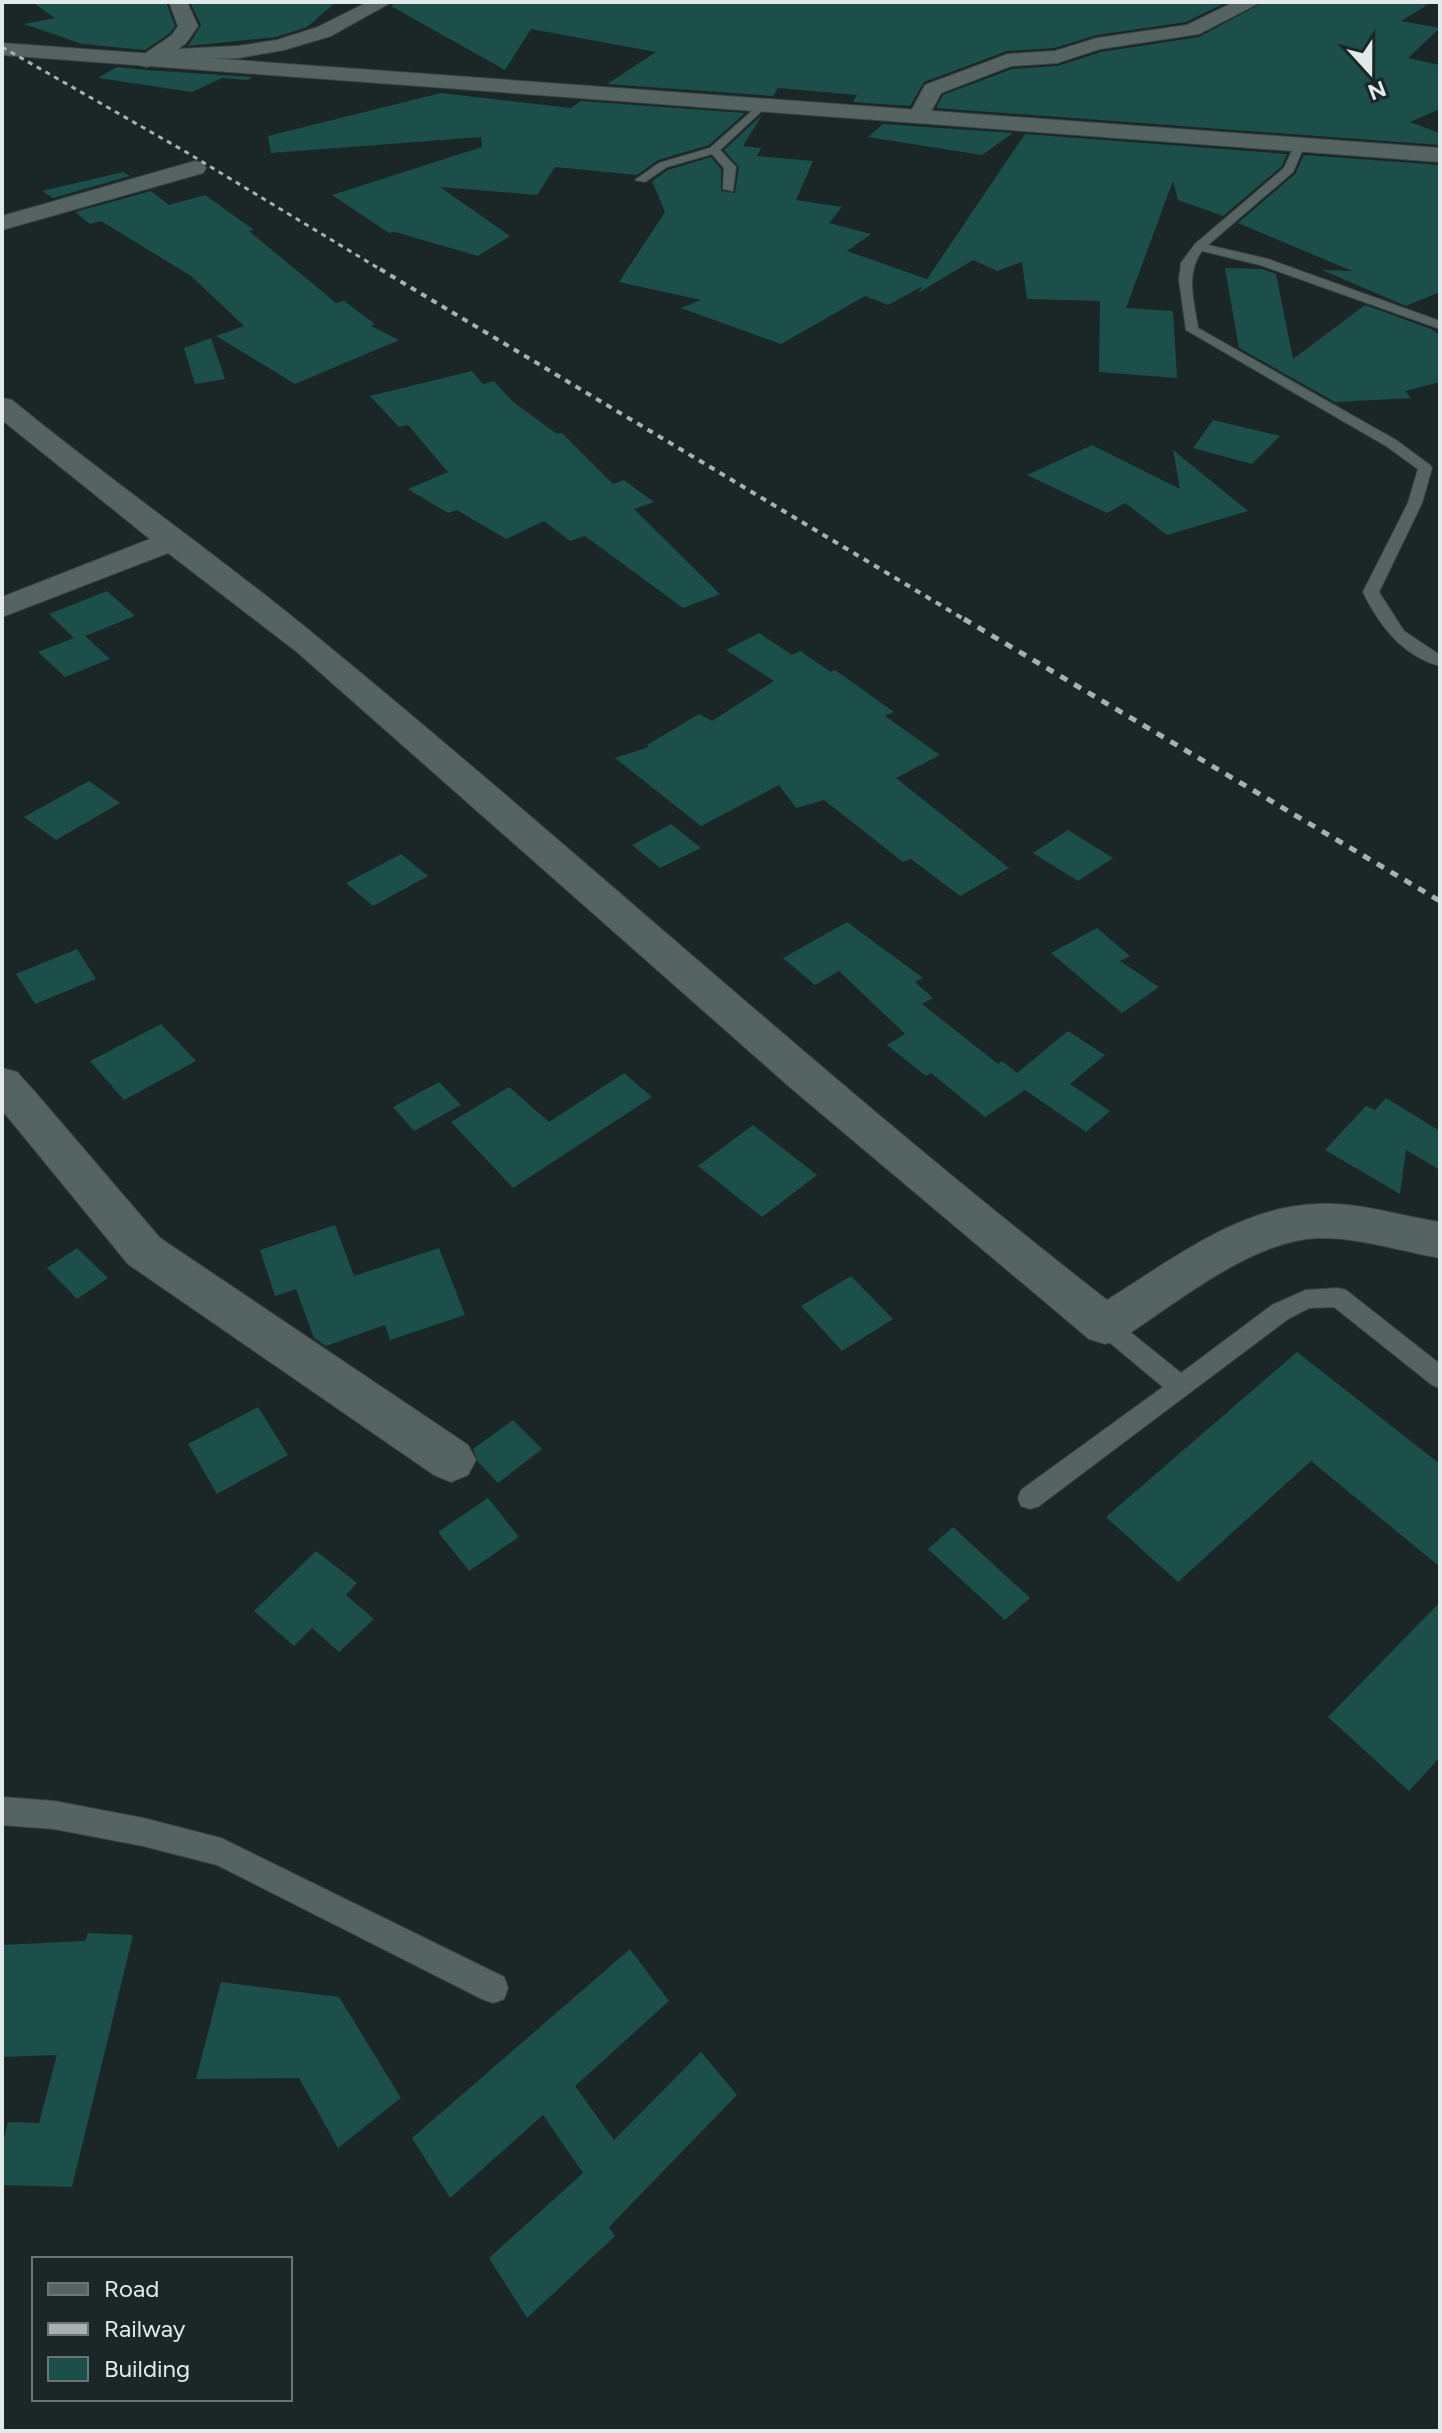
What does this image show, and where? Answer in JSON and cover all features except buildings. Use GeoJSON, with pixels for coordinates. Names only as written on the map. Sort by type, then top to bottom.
{"type":"FeatureCollection","features":[{"type":"Feature","properties":{"kind":"street"},"geometry":{"type":"LineString","coordinates":[[152,58],[179,39],[188,26],[178,2]]}},
{"type":"Feature","properties":{"kind":"street"},"geometry":{"type":"LineString","coordinates":[[152,58],[198,57],[274,46],[319,34],[383,2]]}},
{"type":"Feature","properties":{"kind":"street"},"geometry":{"type":"LineString","coordinates":[[920,115],[932,89],[1008,60],[1057,57],[1097,44],[1164,37],[1192,30],[1224,12],[1252,2]]}},
{"type":"Feature","properties":{"kind":"street"},"geometry":{"type":"LineString","coordinates":[[2,49],[1440,155]]}},
{"type":"Feature","properties":{"kind":"street"},"geometry":{"type":"LineString","coordinates":[[2,223],[195,168]]}},
{"type":"Feature","properties":{"kind":"street"},"geometry":{"type":"LineString","coordinates":[[9,422],[308,645],[818,1088],[1105,1325],[1249,1238],[1286,1224],[1320,1221],[1440,1240]]}},
{"type":"Feature","properties":{"kind":"street"},"geometry":{"type":"LineString","coordinates":[[2,608],[171,541]]}},
{"type":"Feature","properties":{"kind":"street"},"geometry":{"type":"LineString","coordinates":[[2,1083],[23,1104],[112,1218],[144,1251],[451,1460]]}},
{"type":"Feature","properties":{"kind":"lane"},"geometry":{"type":"LineString","coordinates":[[641,180],[663,165],[714,150],[761,106]]}},
{"type":"Feature","properties":{"kind":"lane"},"geometry":{"type":"LineString","coordinates":[[1300,144],[1289,170],[1199,247],[1187,263],[1185,280],[1192,330],[1391,443],[1425,468],[1415,503],[1371,592],[1399,637],[1415,651],[1440,661]]}},
{"type":"Feature","properties":{"kind":"lane"},"geometry":{"type":"LineString","coordinates":[[714,150],[730,167],[729,189]]}},
{"type":"Feature","properties":{"kind":"lane"},"geometry":{"type":"LineString","coordinates":[[1199,247],[1277,266],[1440,325]]}},
{"type":"Feature","properties":{"kind":"lane"},"geometry":{"type":"LineString","coordinates":[[1030,1498],[1280,1312],[1306,1299],[1338,1297],[1440,1378]]}},
{"type":"Feature","properties":{"kind":"lane"},"geometry":{"type":"LineString","coordinates":[[1105,1325],[1181,1387]]}},
{"type":"Feature","properties":{"kind":"lane"},"geometry":{"type":"LineString","coordinates":[[2,1811],[54,1815],[113,1826],[221,1852],[493,1988]]}},
{"type":"Feature","properties":{"kind":"railway"},"geometry":{"type":"LineString","coordinates":[[2,47],[186,152],[383,271]]}},
{"type":"Feature","properties":{"kind":"railway"},"geometry":{"type":"LineString","coordinates":[[380,269],[967,621]]}},
{"type":"Feature","properties":{"kind":"railway"},"geometry":{"type":"LineString","coordinates":[[964,619],[1440,901]]}}]}
